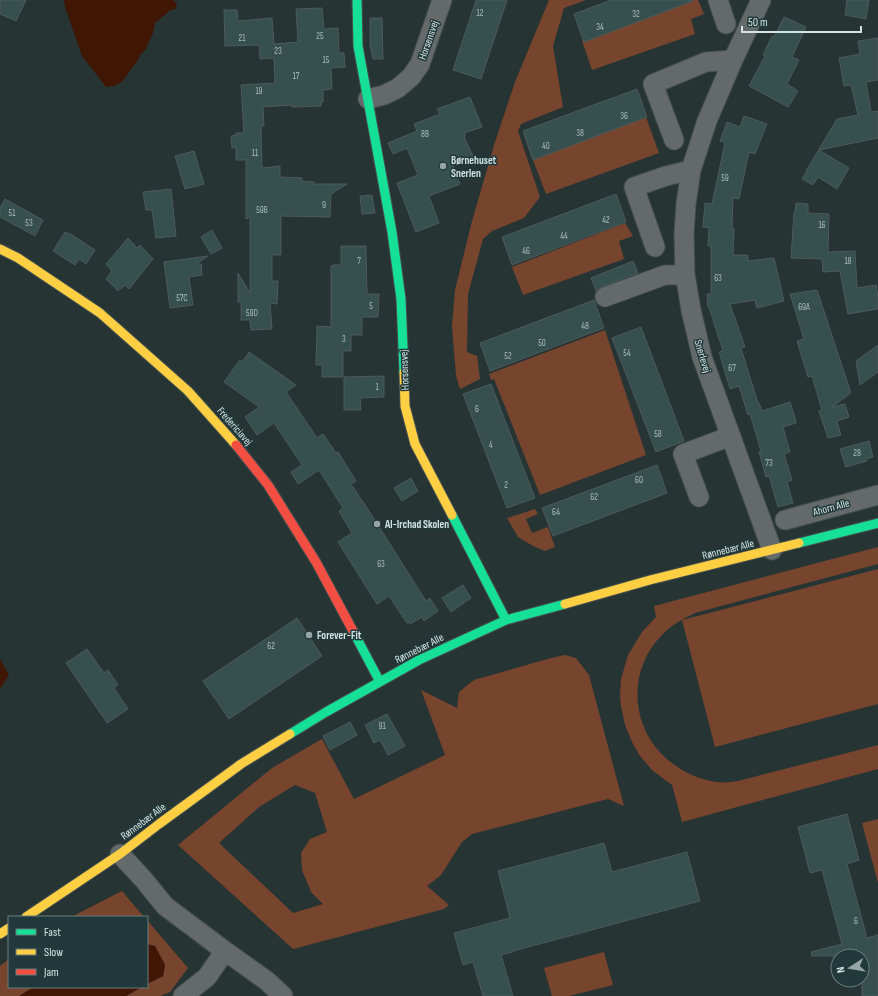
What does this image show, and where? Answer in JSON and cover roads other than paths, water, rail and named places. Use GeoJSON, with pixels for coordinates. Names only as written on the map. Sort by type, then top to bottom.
{"type":"FeatureCollection","features":[{"type":"Feature","properties":{"kind":"street","name":"Horsensvej"},"geometry":{"type":"LineString","coordinates":[[357,0],[358,46],[392,232],[401,299],[405,406],[415,444],[506,620]]}},
{"type":"Feature","properties":{"kind":"street","name":"Horsensvej"},"geometry":{"type":"LineString","coordinates":[[368,99],[389,93],[398,88],[411,77],[420,64],[442,0]]}},
{"type":"Feature","properties":{"kind":"street"},"geometry":{"type":"LineString","coordinates":[[718,0],[726,24]]}},
{"type":"Feature","properties":{"kind":"street","name":"Snerlevej"},"geometry":{"type":"LineString","coordinates":[[761,0],[707,121],[691,170],[686,204],[684,234],[685,274],[691,310],[702,358],[772,550]]}},
{"type":"Feature","properties":{"kind":"street"},"geometry":{"type":"LineString","coordinates":[[674,140],[653,84],[706,62],[733,60]]}},
{"type":"Feature","properties":{"kind":"street"},"geometry":{"type":"LineString","coordinates":[[655,247],[634,187],[666,176],[691,170]]}},
{"type":"Feature","properties":{"kind":"street","name":"Fredericiavej"},"geometry":{"type":"LineString","coordinates":[[0,249],[18,258],[100,313],[188,391],[232,439],[268,485],[316,562],[380,682]]}},
{"type":"Feature","properties":{"kind":"street"},"geometry":{"type":"LineString","coordinates":[[605,298],[665,275],[685,274]]}},
{"type":"Feature","properties":{"kind":"street"},"geometry":{"type":"LineString","coordinates":[[699,497],[683,454],[731,436]]}},
{"type":"Feature","properties":{"kind":"street","name":"Ahorn Alle"},"geometry":{"type":"LineString","coordinates":[[785,520],[878,495]]}},
{"type":"Feature","properties":{"kind":"street","name":"Rønnebær Alle"},"geometry":{"type":"LineString","coordinates":[[27,916],[120,854],[241,764],[326,712],[419,660],[506,620],[650,580],[878,523]]}},
{"type":"Feature","properties":{"kind":"street"},"geometry":{"type":"LineString","coordinates":[[120,854],[166,906],[267,981],[284,996]]}},
{"type":"Feature","properties":{"kind":"street"},"geometry":{"type":"LineString","coordinates":[[183,996],[207,977],[225,951]]}},
{"type":"Feature","properties":{"kind":"place","name":"Børnehuset Snerlen"},"geometry":{"type":"Point","coordinates":[443,166]}},
{"type":"Feature","properties":{"kind":"place","name":"Al-Irchad Skolen"},"geometry":{"type":"Point","coordinates":[377,524]}},
{"type":"Feature","properties":{"kind":"place","name":"Forever-Fit"},"geometry":{"type":"Point","coordinates":[309,635]}}]}
